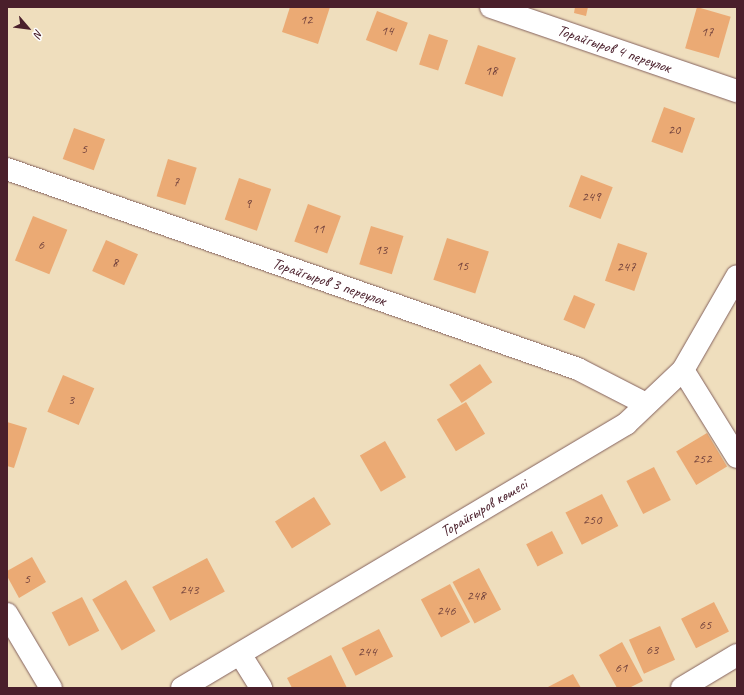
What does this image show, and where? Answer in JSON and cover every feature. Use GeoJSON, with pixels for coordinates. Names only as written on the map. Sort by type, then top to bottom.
{"type":"FeatureCollection","features":[{"type":"Feature","properties":{"kind":"street","name":"Торайгыров 4 переулок"},"geometry":{"type":"LineString","coordinates":[[491,7],[737,91]]}},
{"type":"Feature","properties":{"kind":"street","name":"Торайгыров 3 переулок"},"geometry":{"type":"LineString","coordinates":[[7,170],[578,368],[646,404]]}},
{"type":"Feature","properties":{"kind":"street","name":"Торайғыров көшесі"},"geometry":{"type":"LineString","coordinates":[[182,688],[626,424],[683,370],[737,276]]}},
{"type":"Feature","properties":{"kind":"street"},"geometry":{"type":"LineString","coordinates":[[683,370],[737,457]]}},
{"type":"Feature","properties":{"kind":"street"},"geometry":{"type":"LineString","coordinates":[[7,614],[51,688]]}},
{"type":"Feature","properties":{"kind":"street"},"geometry":{"type":"LineString","coordinates":[[240,654],[262,688]]}},
{"type":"Feature","properties":{"kind":"street"},"geometry":{"type":"LineString","coordinates":[[682,688],[737,655]]}},
{"type":"Feature","properties":{"kind":"building"},"geometry":{"type":"Polygon","coordinates":[[[290,7],[330,7],[318,44],[282,32],[290,7]]]}},
{"type":"Feature","properties":{"kind":"building"},"geometry":{"type":"Polygon","coordinates":[[[575,7],[588,7],[586,16],[574,13],[575,7]]]}},
{"type":"Feature","properties":{"kind":"building"},"geometry":{"type":"Polygon","coordinates":[[[697,7],[731,17],[719,58],[685,48],[697,7]]]}},
{"type":"Feature","properties":{"kind":"building"},"geometry":{"type":"Polygon","coordinates":[[[377,11],[408,23],[397,52],[366,40],[377,11]]]}},
{"type":"Feature","properties":{"kind":"building"},"geometry":{"type":"Polygon","coordinates":[[[429,34],[448,40],[438,71],[419,64],[429,34]]]}},
{"type":"Feature","properties":{"kind":"building"},"geometry":{"type":"Polygon","coordinates":[[[478,45],[516,58],[502,97],[465,84],[478,45]]]}},
{"type":"Feature","properties":{"kind":"building"},"geometry":{"type":"Polygon","coordinates":[[[664,107],[695,118],[682,153],[651,142],[664,107]]]}},
{"type":"Feature","properties":{"kind":"building"},"geometry":{"type":"Polygon","coordinates":[[[74,128],[105,139],[94,170],[63,159],[74,128]]]}},
{"type":"Feature","properties":{"kind":"building"},"geometry":{"type":"Polygon","coordinates":[[[168,159],[197,168],[185,205],[157,196],[168,159]]]}},
{"type":"Feature","properties":{"kind":"building"},"geometry":{"type":"Polygon","coordinates":[[[581,175],[613,187],[601,219],[569,207],[581,175]]]}},
{"type":"Feature","properties":{"kind":"building"},"geometry":{"type":"Polygon","coordinates":[[[239,178],[271,189],[257,231],[225,220],[239,178]]]}},
{"type":"Feature","properties":{"kind":"building"},"geometry":{"type":"Polygon","coordinates":[[[308,204],[341,216],[327,254],[294,242],[308,204]]]}},
{"type":"Feature","properties":{"kind":"building"},"geometry":{"type":"Polygon","coordinates":[[[33,216],[67,230],[49,274],[15,261],[33,216]]]}},
{"type":"Feature","properties":{"kind":"building"},"geometry":{"type":"Polygon","coordinates":[[[371,226],[404,236],[392,274],[359,264],[371,226]]]}},
{"type":"Feature","properties":{"kind":"building"},"geometry":{"type":"Polygon","coordinates":[[[447,238],[489,252],[475,293],[433,280],[447,238]]]}},
{"type":"Feature","properties":{"kind":"building"},"geometry":{"type":"Polygon","coordinates":[[[106,240],[138,254],[124,285],[92,271],[106,240]]]}},
{"type":"Feature","properties":{"kind":"building"},"geometry":{"type":"Polygon","coordinates":[[[618,243],[647,253],[634,291],[605,281],[618,243]]]}},
{"type":"Feature","properties":{"kind":"building"},"geometry":{"type":"Polygon","coordinates":[[[574,295],[595,304],[585,329],[563,320],[574,295]]]}},
{"type":"Feature","properties":{"kind":"building"},"geometry":{"type":"Polygon","coordinates":[[[480,364],[492,382],[462,403],[449,385],[480,364]]]}},
{"type":"Feature","properties":{"kind":"building"},"geometry":{"type":"Polygon","coordinates":[[[63,375],[94,388],[79,425],[47,412],[63,375]]]}},
{"type":"Feature","properties":{"kind":"building"},"geometry":{"type":"Polygon","coordinates":[[[466,402],[485,434],[456,451],[437,420],[466,402]]]}},
{"type":"Feature","properties":{"kind":"building"},"geometry":{"type":"Polygon","coordinates":[[[7,422],[27,428],[14,468],[7,466],[7,422]]]}},
{"type":"Feature","properties":{"kind":"building"},"geometry":{"type":"Polygon","coordinates":[[[707,433],[727,466],[696,485],[676,452],[707,433]]]}},
{"type":"Feature","properties":{"kind":"building"},"geometry":{"type":"Polygon","coordinates":[[[385,441],[406,477],[381,492],[360,456],[385,441]]]}},
{"type":"Feature","properties":{"kind":"building"},"geometry":{"type":"Polygon","coordinates":[[[654,467],[671,500],[643,514],[626,481],[654,467]]]}},
{"type":"Feature","properties":{"kind":"building"},"geometry":{"type":"Polygon","coordinates":[[[602,494],[618,526],[582,545],[565,513],[602,494]]]}},
{"type":"Feature","properties":{"kind":"building"},"geometry":{"type":"Polygon","coordinates":[[[314,497],[331,524],[292,549],[275,521],[314,497]]]}},
{"type":"Feature","properties":{"kind":"building"},"geometry":{"type":"Polygon","coordinates":[[[552,531],[563,553],[538,566],[526,544],[552,531]]]}},
{"type":"Feature","properties":{"kind":"building"},"geometry":{"type":"Polygon","coordinates":[[[32,557],[46,582],[19,598],[7,576],[7,571],[32,557]]]}},
{"type":"Feature","properties":{"kind":"building"},"geometry":{"type":"Polygon","coordinates":[[[207,558],[225,592],[170,621],[152,587],[207,558]]]}},
{"type":"Feature","properties":{"kind":"building"},"geometry":{"type":"Polygon","coordinates":[[[479,568],[501,609],[475,624],[453,582],[479,568]]]}},
{"type":"Feature","properties":{"kind":"building"},"geometry":{"type":"Polygon","coordinates":[[[126,580],[155,631],[122,651],[92,600],[126,580]]]}},
{"type":"Feature","properties":{"kind":"building"},"geometry":{"type":"Polygon","coordinates":[[[450,584],[470,622],[441,637],[421,599],[450,584]]]}},
{"type":"Feature","properties":{"kind":"building"},"geometry":{"type":"Polygon","coordinates":[[[82,597],[99,631],[69,646],[52,612],[82,597]]]}},
{"type":"Feature","properties":{"kind":"building"},"geometry":{"type":"Polygon","coordinates":[[[714,602],[729,631],[696,648],[681,619],[714,602]]]}},
{"type":"Feature","properties":{"kind":"building"},"geometry":{"type":"Polygon","coordinates":[[[660,626],[675,660],[644,674],[629,640],[660,626]]]}},
{"type":"Feature","properties":{"kind":"building"},"geometry":{"type":"Polygon","coordinates":[[[379,629],[393,657],[356,676],[342,648],[379,629]]]}},
{"type":"Feature","properties":{"kind":"building"},"geometry":{"type":"Polygon","coordinates":[[[622,642],[643,681],[629,688],[617,688],[599,655],[622,642]]]}},
{"type":"Feature","properties":{"kind":"building"},"geometry":{"type":"Polygon","coordinates":[[[331,655],[347,688],[292,688],[287,678],[331,655]]]}},
{"type":"Feature","properties":{"kind":"building"},"geometry":{"type":"Polygon","coordinates":[[[573,674],[581,688],[546,688],[573,674]]]}}]}
